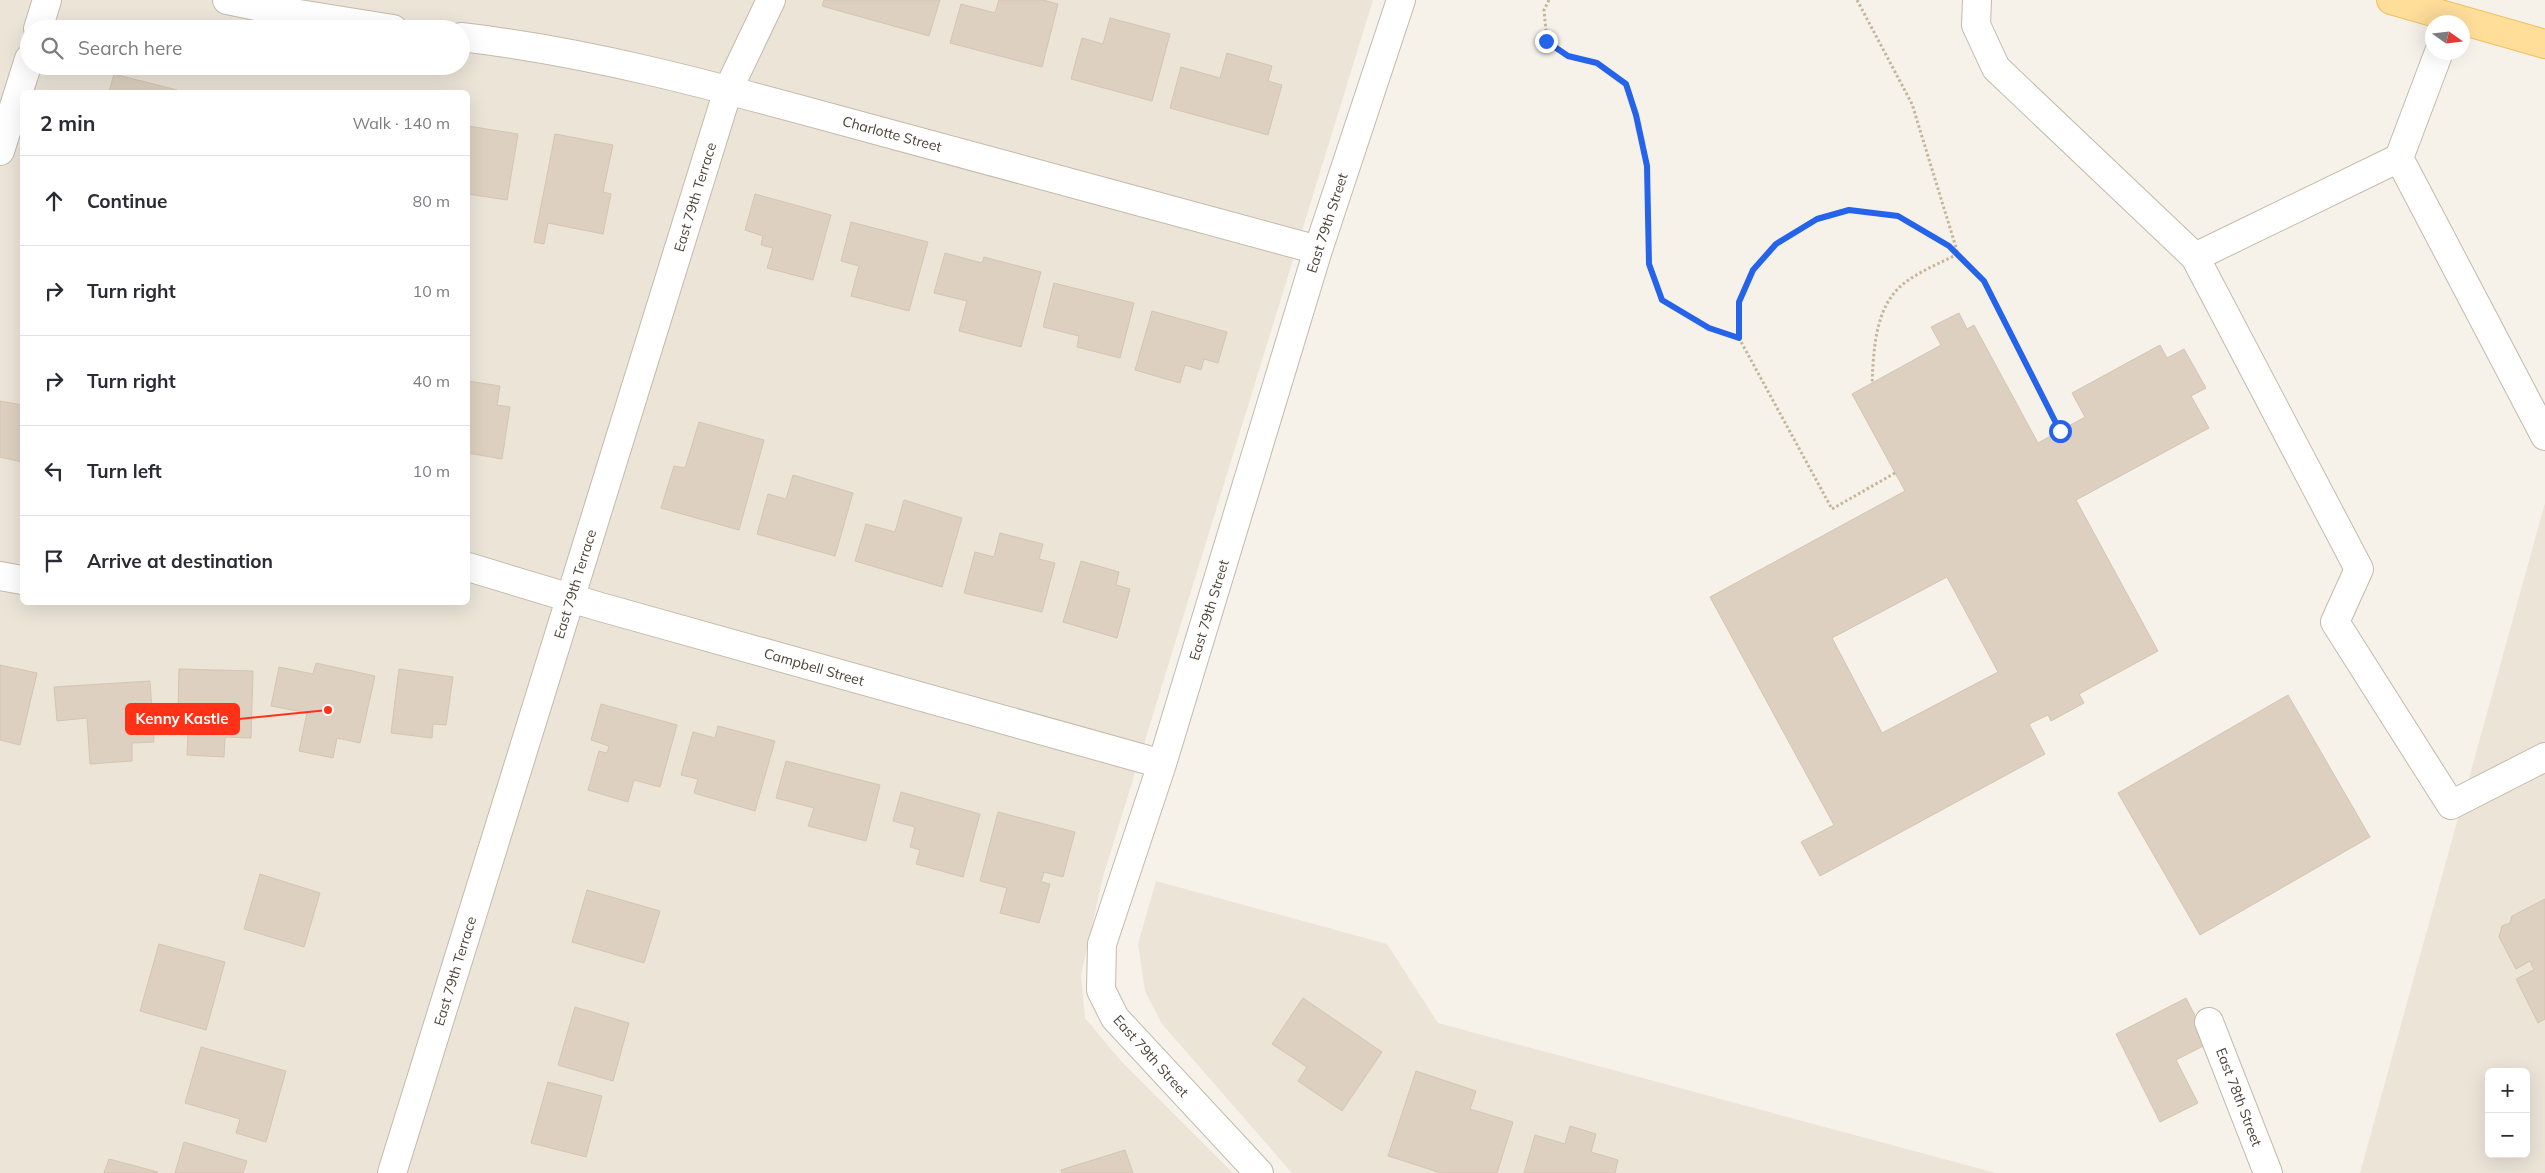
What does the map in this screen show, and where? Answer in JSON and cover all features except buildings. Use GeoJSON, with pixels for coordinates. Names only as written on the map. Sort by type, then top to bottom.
{"type":"FeatureCollection","features":[{"type":"Feature","properties":{"kind":"main road"},"geometry":{"type":"LineString","coordinates":[[2391,0],[2443,13],[2545,44]]}},
{"type":"Feature","properties":{"kind":"street"},"geometry":{"type":"LineString","coordinates":[[41,20],[47,0]]}},
{"type":"Feature","properties":{"kind":"street"},"geometry":{"type":"LineString","coordinates":[[227,0],[336,20]]}},
{"type":"Feature","properties":{"kind":"street","name":"East 79th Terrace"},"geometry":{"type":"LineString","coordinates":[[392,1173],[728,90],[771,0]]}},
{"type":"Feature","properties":{"kind":"street","name":"East 79th Street"},"geometry":{"type":"LineString","coordinates":[[1259,1173],[1115,1018],[1101,990],[1102,944],[1162,764],[1318,250],[1401,0]]}},
{"type":"Feature","properties":{"kind":"street"},"geometry":{"type":"LineString","coordinates":[[1977,0],[1976,25],[1996,68],[2195,256],[2359,569],[2335,622],[2451,805],[2545,757]]}},
{"type":"Feature","properties":{"kind":"street","name":"Charlotte Street"},"geometry":{"type":"LineString","coordinates":[[470,38],[529,45],[622,64],[728,90],[1318,250]]}},
{"type":"Feature","properties":{"kind":"street"},"geometry":{"type":"LineString","coordinates":[[2195,256],[2399,158],[2437,60]]}},
{"type":"Feature","properties":{"kind":"street"},"geometry":{"type":"LineString","coordinates":[[0,151],[24,75]]}},
{"type":"Feature","properties":{"kind":"street"},"geometry":{"type":"LineString","coordinates":[[2399,158],[2545,436]]}},
{"type":"Feature","properties":{"kind":"street","name":"Campbell Street"},"geometry":{"type":"LineString","coordinates":[[470,568],[570,598],[1162,764]]}},
{"type":"Feature","properties":{"kind":"street"},"geometry":{"type":"LineString","coordinates":[[0,576],[20,580]]}},
{"type":"Feature","properties":{"kind":"street","name":"East 78th Street"},"geometry":{"type":"LineString","coordinates":[[2210,1022],[2268,1173]]}},
{"type":"Feature","properties":{"kind":"path"},"geometry":{"type":"LineString","coordinates":[[1549,0],[1544,10],[1546,41],[1568,56],[1597,63],[1626,84],[1636,115],[1647,166],[1649,264],[1662,300],[1709,328],[1739,338]]}},
{"type":"Feature","properties":{"kind":"path"},"geometry":{"type":"LineString","coordinates":[[1856,0],[1912,104],[1958,254]]}},
{"type":"Feature","properties":{"kind":"path"},"geometry":{"type":"LineString","coordinates":[[1895,473],[1832,509],[1739,338],[1739,302],[1753,270],[1776,244],[1817,219],[1849,210],[1898,216],[1949,246],[1984,281],[2060,431]]}},
{"type":"Feature","properties":{"kind":"path"},"geometry":{"type":"LineString","coordinates":[[1872,383],[1875,337],[1888,302],[1908,280],[1958,254]]}},
{"type":"Feature","properties":{"kind":"shaded area"},"geometry":{"type":"Polygon","coordinates":[[[0,0],[1373,0],[1103,877],[1081,975],[1085,1018],[1121,1061],[1233,1173],[0,1173],[0,0]]]}},
{"type":"Feature","properties":{"kind":"shaded area"},"geometry":{"type":"Polygon","coordinates":[[[2545,503],[2545,1173],[2360,1173],[2545,503]]]}},
{"type":"Feature","properties":{"kind":"shaded area"},"geometry":{"type":"Polygon","coordinates":[[[1156,881],[1387,944],[1438,1023],[1996,1173],[1292,1173],[1162,1024],[1145,991],[1138,944],[1156,881]]]}},
{"type":"Feature","properties":{"kind":"place","name":"Kenny Kastle"},"geometry":{"type":"Point","coordinates":[328,710]}},
{"type":"Feature","properties":{"kind":"route"},"geometry":{"type":"LineString","coordinates":[[1546,41],[1568,56],[1597,63],[1626,84],[1636,115],[1647,166],[1649,264],[1662,300],[1709,328],[1739,338],[1739,302],[1753,270],[1776,244],[1817,219],[1849,210],[1898,216],[1949,246],[1984,281],[2060,431]]}}]}
